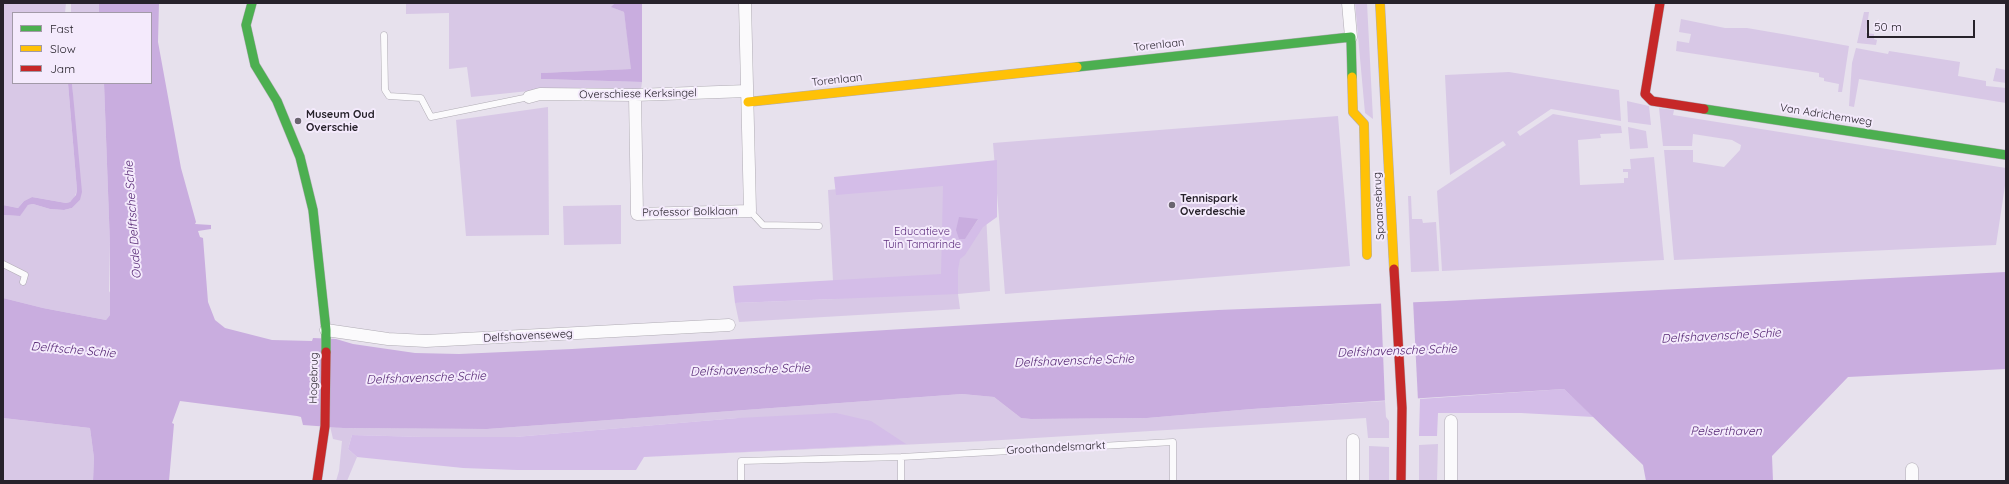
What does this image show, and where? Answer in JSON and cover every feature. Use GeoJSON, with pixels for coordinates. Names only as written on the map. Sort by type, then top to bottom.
{"type":"FeatureCollection","features":[{"type":"Feature","properties":{"kind":"street","name":"Hogebrug"},"geometry":{"type":"LineString","coordinates":[[252,3],[246,25],[255,66],[277,101],[300,157],[313,210],[326,334],[325,426],[317,481]]}},
{"type":"Feature","properties":{"kind":"street","name":"Professor Bolklaan"},"geometry":{"type":"LineString","coordinates":[[635,95],[637,214],[750,211],[745,3]]}},
{"type":"Feature","properties":{"kind":"street"},"geometry":{"type":"LineString","coordinates":[[1348,3],[1354,112],[1364,124],[1367,255]]}},
{"type":"Feature","properties":{"kind":"street","name":"Spaansebrug"},"geometry":{"type":"LineString","coordinates":[[1380,3],[1402,408],[1401,481]]}},
{"type":"Feature","properties":{"kind":"street","name":"Van Adrichemweg"},"geometry":{"type":"LineString","coordinates":[[1660,3],[1645,94],[1652,100],[2006,155]]}},
{"type":"Feature","properties":{"kind":"street","name":"Torenlaan"},"geometry":{"type":"LineString","coordinates":[[748,96],[1351,37]]}},
{"type":"Feature","properties":{"kind":"street","name":"Overschiese Kerksingel"},"geometry":{"type":"LineString","coordinates":[[529,97],[540,94],[748,96]]}},
{"type":"Feature","properties":{"kind":"street","name":"Delfshavenseweg"},"geometry":{"type":"LineString","coordinates":[[326,334],[426,341],[729,325]]}},
{"type":"Feature","properties":{"kind":"street"},"geometry":{"type":"LineString","coordinates":[[1450,421],[1451,481]]}},
{"type":"Feature","properties":{"kind":"street"},"geometry":{"type":"LineString","coordinates":[[1353,440],[1353,481]]}},
{"type":"Feature","properties":{"kind":"lane"},"geometry":{"type":"LineString","coordinates":[[384,35],[385,90],[389,96],[421,98],[431,117],[529,97]]}},
{"type":"Feature","properties":{"kind":"lane"},"geometry":{"type":"LineString","coordinates":[[750,211],[763,225],[819,226]]}},
{"type":"Feature","properties":{"kind":"lane"},"geometry":{"type":"LineString","coordinates":[[3,264],[25,275],[23,282]]}},
{"type":"Feature","properties":{"kind":"lane","name":"Groothandelsmarkt"},"geometry":{"type":"LineString","coordinates":[[741,481],[741,461],[901,456],[1173,442],[1173,481]]}},
{"type":"Feature","properties":{"kind":"lane"},"geometry":{"type":"LineString","coordinates":[[901,456],[901,481]]}},
{"type":"Feature","properties":{"kind":"green space"},"geometry":{"type":"Polygon","coordinates":[[[3,3],[66,3],[65,12],[12,12],[12,84],[68,84],[77,190],[74,199],[66,203],[32,197],[24,201],[18,208],[3,205],[3,3]]]}},
{"type":"Feature","properties":{"kind":"green space"},"geometry":{"type":"Polygon","coordinates":[[[71,3],[99,3],[99,12],[71,12],[71,3]]]}},
{"type":"Feature","properties":{"kind":"green space"},"geometry":{"type":"Polygon","coordinates":[[[406,3],[615,3],[612,7],[624,12],[632,69],[542,73],[541,79],[642,82],[641,89],[548,89],[471,97],[467,67],[449,69],[449,13],[406,14],[406,3]]]}},
{"type":"Feature","properties":{"kind":"green space"},"geometry":{"type":"Polygon","coordinates":[[[1355,3],[1367,3],[1373,119],[1365,113],[1355,3]]]}},
{"type":"Feature","properties":{"kind":"green space"},"geometry":{"type":"Polygon","coordinates":[[[1864,12],[1869,12],[1866,33],[1874,34],[1874,39],[1877,40],[1876,45],[1857,43],[1864,12]]]}},
{"type":"Feature","properties":{"kind":"green space"},"geometry":{"type":"Polygon","coordinates":[[[1681,19],[1725,28],[1747,28],[1849,46],[1842,92],[1838,92],[1839,84],[1824,81],[1824,78],[1819,77],[1819,73],[1676,51],[1677,41],[1689,43],[1691,34],[1679,32],[1681,19]]]}},
{"type":"Feature","properties":{"kind":"green space"},"geometry":{"type":"Polygon","coordinates":[[[1856,48],[1888,54],[1889,51],[1960,62],[1958,76],[1986,81],[1986,86],[2006,88],[2006,103],[1859,79],[1854,107],[1849,106],[1852,63],[1856,48]]]}},
{"type":"Feature","properties":{"kind":"green space"},"geometry":{"type":"Polygon","coordinates":[[[1996,68],[2006,70],[2006,83],[1993,81],[1996,68]]]}},
{"type":"Feature","properties":{"kind":"green space"},"geometry":{"type":"Polygon","coordinates":[[[1509,72],[1619,90],[1621,121],[1551,109],[1517,132],[1520,136],[1553,114],[1621,126],[1622,133],[1600,134],[1601,138],[1578,140],[1580,185],[1624,183],[1624,178],[1628,178],[1628,172],[1623,172],[1623,169],[1631,169],[1630,159],[1654,157],[1664,260],[1442,271],[1437,191],[1506,145],[1503,141],[1450,175],[1445,75],[1509,72]]]}},
{"type":"Feature","properties":{"kind":"green space"},"geometry":{"type":"Polygon","coordinates":[[[72,84],[104,84],[110,245],[109,291],[112,296],[110,315],[106,320],[43,308],[3,298],[3,215],[19,216],[28,205],[33,204],[50,209],[64,210],[72,208],[80,200],[72,84]]]}},
{"type":"Feature","properties":{"kind":"green space"},"geometry":{"type":"Polygon","coordinates":[[[1627,101],[1649,106],[1651,125],[1628,122],[1627,101]]]}},
{"type":"Feature","properties":{"kind":"green space"},"geometry":{"type":"Polygon","coordinates":[[[548,107],[549,235],[466,236],[456,120],[548,107]]]}},
{"type":"Feature","properties":{"kind":"green space"},"geometry":{"type":"Polygon","coordinates":[[[1659,108],[1674,110],[1673,115],[2006,168],[2006,179],[1996,245],[1674,260],[1664,150],[1693,150],[1693,162],[1724,167],[1740,150],[1741,145],[1732,140],[1693,134],[1692,146],[1663,146],[1659,108]]]}},
{"type":"Feature","properties":{"kind":"green space","name":"Tennispark Overdeschie"},"geometry":{"type":"Polygon","coordinates":[[[1338,116],[1350,266],[1005,294],[993,143],[1338,116]]]}},
{"type":"Feature","properties":{"kind":"green space"},"geometry":{"type":"Polygon","coordinates":[[[1628,127],[1646,131],[1648,148],[1630,149],[1628,127]]]}},
{"type":"Feature","properties":{"kind":"green space","name":"Educatieve Tuin Tamarinde"},"geometry":{"type":"Polygon","coordinates":[[[984,175],[990,291],[958,294],[960,309],[739,322],[735,303],[834,299],[828,190],[984,175]]]}},
{"type":"Feature","properties":{"kind":"green space"},"geometry":{"type":"Polygon","coordinates":[[[1408,196],[1411,196],[1412,219],[1422,219],[1423,223],[1436,222],[1439,271],[1411,272],[1408,196]]]}},
{"type":"Feature","properties":{"kind":"green space"},"geometry":{"type":"Polygon","coordinates":[[[621,205],[621,244],[564,245],[563,206],[621,205]]]}},
{"type":"Feature","properties":{"kind":"green space"},"geometry":{"type":"Polygon","coordinates":[[[962,394],[994,397],[1021,418],[1031,419],[1147,418],[1252,409],[1385,401],[1386,417],[1389,421],[1389,438],[1368,438],[1366,418],[985,441],[643,457],[905,444],[738,418],[515,437],[352,435],[348,449],[357,457],[347,481],[336,481],[339,471],[342,441],[333,439],[330,426],[343,428],[487,429],[962,394]]]}},
{"type":"Feature","properties":{"kind":"green space"},"geometry":{"type":"Polygon","coordinates":[[[3,418],[90,428],[94,458],[93,481],[3,481],[3,418]]]}},
{"type":"Feature","properties":{"kind":"green space"},"geometry":{"type":"Polygon","coordinates":[[[1438,444],[1437,481],[1419,481],[1419,445],[1438,444]]]}},
{"type":"Feature","properties":{"kind":"green space"},"geometry":{"type":"Polygon","coordinates":[[[1369,446],[1389,447],[1389,481],[1369,481],[1369,446]]]}},
{"type":"Feature","properties":{"kind":"shaded area"},"geometry":{"type":"Polygon","coordinates":[[[997,160],[997,217],[983,227],[965,255],[960,259],[958,270],[958,294],[735,303],[733,286],[941,274],[943,186],[836,195],[834,177],[997,160]],[[968,219],[965,239],[978,220],[968,219]]]}},
{"type":"Feature","properties":{"kind":"shaded area"},"geometry":{"type":"Polygon","coordinates":[[[1564,389],[1594,417],[1521,413],[1438,413],[1437,436],[1419,436],[1420,399],[1564,389]]]}},
{"type":"Feature","properties":{"kind":"shaded area"},"geometry":{"type":"Polygon","coordinates":[[[836,413],[871,421],[906,444],[644,457],[636,470],[517,470],[463,468],[357,457],[348,449],[352,435],[515,437],[738,418],[836,413]]]}},
{"type":"Feature","properties":{"kind":"water"},"geometry":{"type":"Polygon","coordinates":[[[99,3],[159,3],[158,42],[181,168],[196,222],[195,224],[211,225],[211,229],[198,231],[200,237],[203,238],[208,302],[215,320],[225,328],[272,340],[312,341],[313,338],[336,339],[353,344],[415,353],[459,354],[572,349],[1218,310],[1446,301],[2006,272],[2006,369],[1848,377],[1772,456],[1773,481],[1646,481],[1643,465],[1564,389],[1252,409],[1147,418],[1031,419],[1021,418],[994,397],[962,394],[487,429],[343,428],[303,425],[301,417],[297,416],[180,401],[172,423],[174,424],[169,481],[93,481],[94,458],[90,428],[3,418],[3,298],[43,308],[106,320],[110,315],[110,245],[104,84],[152,84],[152,12],[99,12],[99,3]]]}},
{"type":"Feature","properties":{"kind":"water"},"geometry":{"type":"Polygon","coordinates":[[[615,3],[642,3],[642,82],[541,79],[541,73],[631,69],[624,12],[611,7],[615,3]]]}},
{"type":"Feature","properties":{"kind":"water"},"geometry":{"type":"Polygon","coordinates":[[[68,84],[72,84],[82,192],[80,200],[72,208],[64,210],[50,209],[33,204],[28,205],[20,216],[3,215],[3,205],[18,208],[24,201],[32,197],[66,203],[70,202],[76,195],[77,190],[68,84]]]}},
{"type":"Feature","properties":{"kind":"water"},"geometry":{"type":"Polygon","coordinates":[[[959,217],[978,219],[965,239],[959,239],[956,230],[959,217]]]}},
{"type":"Feature","properties":{"kind":"pier"},"geometry":{"type":"Polygon","coordinates":[[[1413,300],[1418,401],[1385,403],[1381,302],[1413,300]]]}},
{"type":"Feature","properties":{"kind":"traffic: fast"},"geometry":{"type":"LineString","coordinates":[[252,3],[246,25],[255,65],[277,101],[300,157],[313,210],[326,330],[326,352]]}},
{"type":"Feature","properties":{"kind":"traffic: fast"},"geometry":{"type":"LineString","coordinates":[[1077,67],[1351,37],[1352,77]]}},
{"type":"Feature","properties":{"kind":"traffic: fast"},"geometry":{"type":"LineString","coordinates":[[1704,109],[2006,155]]}},
{"type":"Feature","properties":{"kind":"traffic: slow"},"geometry":{"type":"LineString","coordinates":[[1380,3],[1394,269]]}},
{"type":"Feature","properties":{"kind":"traffic: slow"},"geometry":{"type":"LineString","coordinates":[[748,102],[1077,67]]}},
{"type":"Feature","properties":{"kind":"traffic: slow"},"geometry":{"type":"LineString","coordinates":[[1352,77],[1353,112],[1364,124],[1367,255]]}},
{"type":"Feature","properties":{"kind":"traffic: jam"},"geometry":{"type":"LineString","coordinates":[[1660,3],[1645,94],[1652,101],[1704,109]]}},
{"type":"Feature","properties":{"kind":"traffic: jam"},"geometry":{"type":"LineString","coordinates":[[1394,269],[1402,408],[1401,481]]}},
{"type":"Feature","properties":{"kind":"traffic: jam"},"geometry":{"type":"LineString","coordinates":[[317,481],[325,426],[326,352]]}},
{"type":"Feature","properties":{"kind":"place","name":"Museum Oud Overschie"},"geometry":{"type":"Point","coordinates":[298,121]}},
{"type":"Feature","properties":{"kind":"place","name":"Tennispark Overdeschie"},"geometry":{"type":"Point","coordinates":[1172,205]}},
{"type":"Feature","properties":{"kind":"water label","name":"Oude Delftsche Schie"},"geometry":{"type":"Point","coordinates":[133,220]}},
{"type":"Feature","properties":{"kind":"water label","name":"Delfshavensche Schie"},"geometry":{"type":"Point","coordinates":[1721,336]}},
{"type":"Feature","properties":{"kind":"water label","name":"Delftsche Schie"},"geometry":{"type":"Point","coordinates":[73,350]}},
{"type":"Feature","properties":{"kind":"water label","name":"Delfshavensche Schie"},"geometry":{"type":"Point","coordinates":[1397,351]}},
{"type":"Feature","properties":{"kind":"water label","name":"Delfshavensche Schie"},"geometry":{"type":"Point","coordinates":[1074,361]}},
{"type":"Feature","properties":{"kind":"water label","name":"Delfshavensche Schie"},"geometry":{"type":"Point","coordinates":[750,370]}},
{"type":"Feature","properties":{"kind":"water label","name":"Delfshavensche Schie"},"geometry":{"type":"Point","coordinates":[426,378]}},
{"type":"Feature","properties":{"kind":"water label","name":"Pelserthaven"},"geometry":{"type":"Point","coordinates":[1726,431]}}]}
